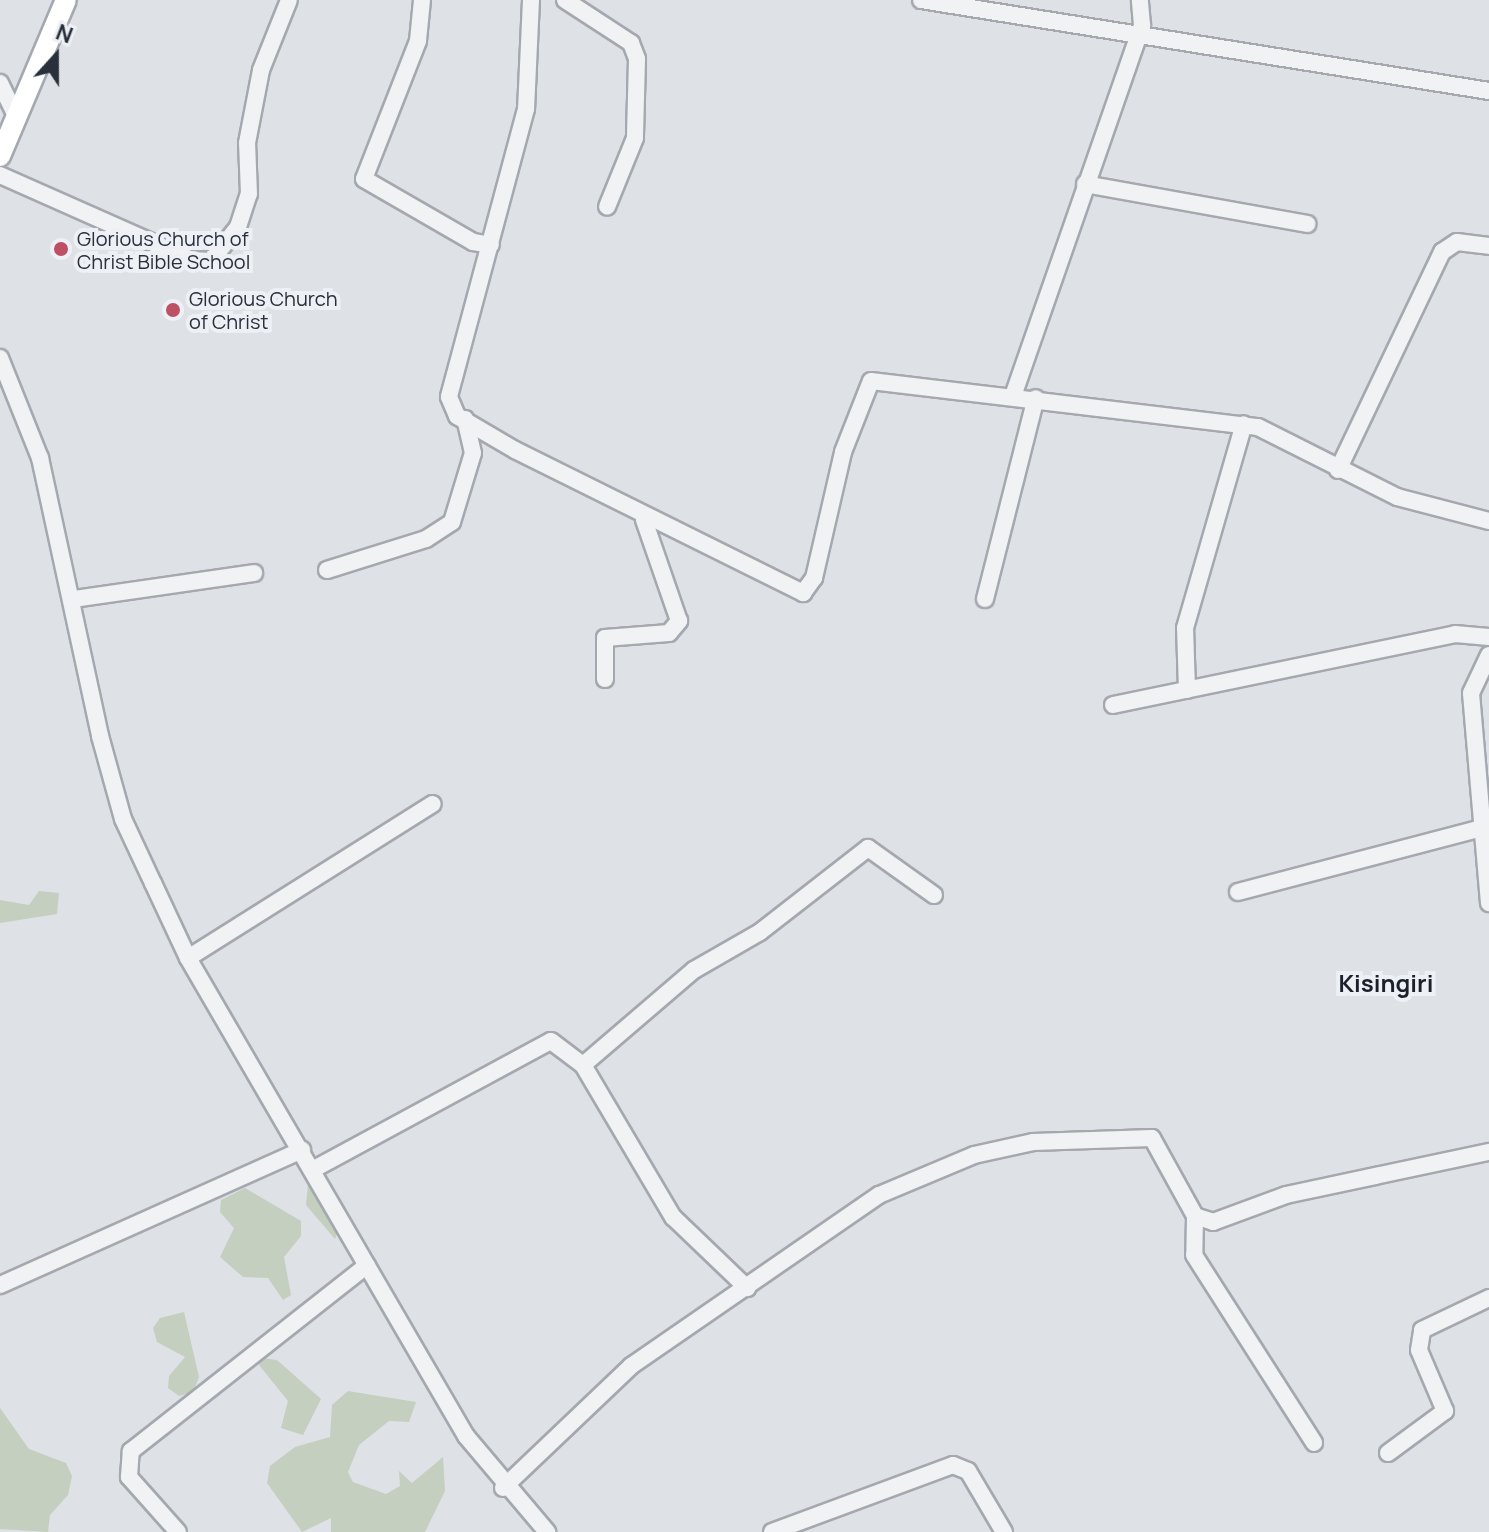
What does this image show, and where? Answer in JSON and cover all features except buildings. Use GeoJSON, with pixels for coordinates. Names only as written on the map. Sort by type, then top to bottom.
{"type":"FeatureCollection","features":[{"type":"Feature","properties":{"kind":"main road"},"geometry":{"type":"LineString","coordinates":[[0,156],[66,0]]}},
{"type":"Feature","properties":{"kind":"street"},"geometry":{"type":"LineString","coordinates":[[0,175],[192,260],[211,261],[238,227],[249,194],[247,143],[261,70],[289,0]]}},
{"type":"Feature","properties":{"kind":"street"},"geometry":{"type":"LineString","coordinates":[[422,0],[418,41],[364,179],[473,242],[491,245]]}},
{"type":"Feature","properties":{"kind":"street"},"geometry":{"type":"LineString","coordinates":[[531,0],[526,109],[449,397],[449,410],[644,520],[663,518],[711,553],[803,593],[814,578],[866,383],[1036,398],[1244,424],[1397,497],[1489,521]]}},
{"type":"Feature","properties":{"kind":"street"},"geometry":{"type":"LineString","coordinates":[[565,0],[631,43],[637,59],[635,138],[607,207]]}},
{"type":"Feature","properties":{"kind":"street"},"geometry":{"type":"LineString","coordinates":[[921,0],[1137,38],[1489,91]]}},
{"type":"Feature","properties":{"kind":"street"},"geometry":{"type":"LineString","coordinates":[[1013,396],[1137,38],[1140,0]]}},
{"type":"Feature","properties":{"kind":"street"},"geometry":{"type":"LineString","coordinates":[[0,83],[17,118]]}},
{"type":"Feature","properties":{"kind":"street"},"geometry":{"type":"LineString","coordinates":[[1085,184],[1307,224]]}},
{"type":"Feature","properties":{"kind":"street"},"geometry":{"type":"LineString","coordinates":[[1338,470],[1442,252],[1457,242],[1489,246]]}},
{"type":"Feature","properties":{"kind":"street"},"geometry":{"type":"LineString","coordinates":[[0,358],[40,458],[123,819],[188,958],[314,1169],[367,1265],[503,1488],[547,1532]]}},
{"type":"Feature","properties":{"kind":"street"},"geometry":{"type":"LineString","coordinates":[[985,599],[1036,398]]}},
{"type":"Feature","properties":{"kind":"street"},"geometry":{"type":"LineString","coordinates":[[327,570],[426,539],[452,522],[473,453],[465,419]]}},
{"type":"Feature","properties":{"kind":"street"},"geometry":{"type":"LineString","coordinates":[[1187,690],[1185,628],[1244,424]]}},
{"type":"Feature","properties":{"kind":"street"},"geometry":{"type":"LineString","coordinates":[[605,679],[605,638],[669,633],[679,621],[644,520]]}},
{"type":"Feature","properties":{"kind":"street"},"geometry":{"type":"LineString","coordinates":[[74,599],[254,573]]}},
{"type":"Feature","properties":{"kind":"street"},"geometry":{"type":"LineString","coordinates":[[1113,705],[1455,634],[1489,637]]}},
{"type":"Feature","properties":{"kind":"street"},"geometry":{"type":"LineString","coordinates":[[1489,655],[1471,693],[1485,827],[1489,903]]}},
{"type":"Feature","properties":{"kind":"street"},"geometry":{"type":"LineString","coordinates":[[188,958],[433,804]]}},
{"type":"Feature","properties":{"kind":"street"},"geometry":{"type":"LineString","coordinates":[[1238,892],[1485,827]]}},
{"type":"Feature","properties":{"kind":"street"},"geometry":{"type":"LineString","coordinates":[[583,1065],[694,970],[760,932],[862,851],[874,850],[934,895]]}},
{"type":"Feature","properties":{"kind":"street"},"geometry":{"type":"LineString","coordinates":[[314,1169],[551,1041],[583,1065],[673,1217],[747,1288]]}},
{"type":"Feature","properties":{"kind":"street"},"geometry":{"type":"LineString","coordinates":[[503,1488],[631,1366],[879,1195],[974,1155],[1033,1142],[1157,1140],[1195,1216],[1194,1255],[1314,1443]]}},
{"type":"Feature","properties":{"kind":"street"},"geometry":{"type":"LineString","coordinates":[[0,1285],[302,1150]]}},
{"type":"Feature","properties":{"kind":"street"},"geometry":{"type":"LineString","coordinates":[[1195,1216],[1213,1222],[1286,1195],[1489,1152]]}},
{"type":"Feature","properties":{"kind":"street"},"geometry":{"type":"LineString","coordinates":[[178,1532],[129,1477],[131,1451],[367,1265]]}},
{"type":"Feature","properties":{"kind":"street"},"geometry":{"type":"LineString","coordinates":[[1388,1453],[1445,1411],[1419,1350],[1422,1330],[1489,1298]]}},
{"type":"Feature","properties":{"kind":"street"},"geometry":{"type":"LineString","coordinates":[[772,1532],[953,1465],[968,1471],[1004,1532]]}},
{"type":"Feature","properties":{"kind":"green space"},"geometry":{"type":"Polygon","coordinates":[[[39,891],[59,893],[57,914],[0,923],[0,900],[29,905],[39,891]]]}},
{"type":"Feature","properties":{"kind":"green space"},"geometry":{"type":"Polygon","coordinates":[[[309,1174],[338,1231],[335,1239],[306,1205],[309,1174]]]}},
{"type":"Feature","properties":{"kind":"green space"},"geometry":{"type":"Polygon","coordinates":[[[245,1188],[301,1221],[301,1236],[284,1257],[291,1295],[283,1300],[268,1278],[243,1277],[220,1257],[234,1228],[220,1212],[221,1200],[245,1188]]]}},
{"type":"Feature","properties":{"kind":"green space"},"geometry":{"type":"Polygon","coordinates":[[[184,1312],[199,1377],[193,1392],[179,1396],[168,1388],[169,1376],[185,1357],[157,1342],[153,1328],[160,1318],[184,1312]]]}},
{"type":"Feature","properties":{"kind":"green space"},"geometry":{"type":"Polygon","coordinates":[[[262,1358],[277,1360],[321,1399],[303,1435],[281,1428],[288,1401],[259,1365],[262,1358]]]}},
{"type":"Feature","properties":{"kind":"green space"},"geometry":{"type":"Polygon","coordinates":[[[348,1391],[416,1402],[409,1422],[389,1421],[359,1445],[348,1472],[353,1482],[386,1494],[400,1486],[399,1471],[412,1483],[443,1457],[445,1491],[425,1532],[331,1532],[331,1518],[302,1532],[267,1483],[270,1466],[295,1447],[330,1437],[332,1405],[348,1391]]]}},
{"type":"Feature","properties":{"kind":"green space"},"geometry":{"type":"Polygon","coordinates":[[[0,1408],[29,1449],[66,1463],[72,1476],[68,1495],[50,1515],[48,1532],[0,1529],[0,1408]]]}},
{"type":"Feature","properties":{"kind":"place","name":"Glorious Church of Christ Bible School"},"geometry":{"type":"Point","coordinates":[61,249]}},
{"type":"Feature","properties":{"kind":"place","name":"Glorious Church of Christ"},"geometry":{"type":"Point","coordinates":[173,310]}},
{"type":"Feature","properties":{"kind":"district","name":"Kisingiri"},"geometry":{"type":"Point","coordinates":[1386,983]}}]}
